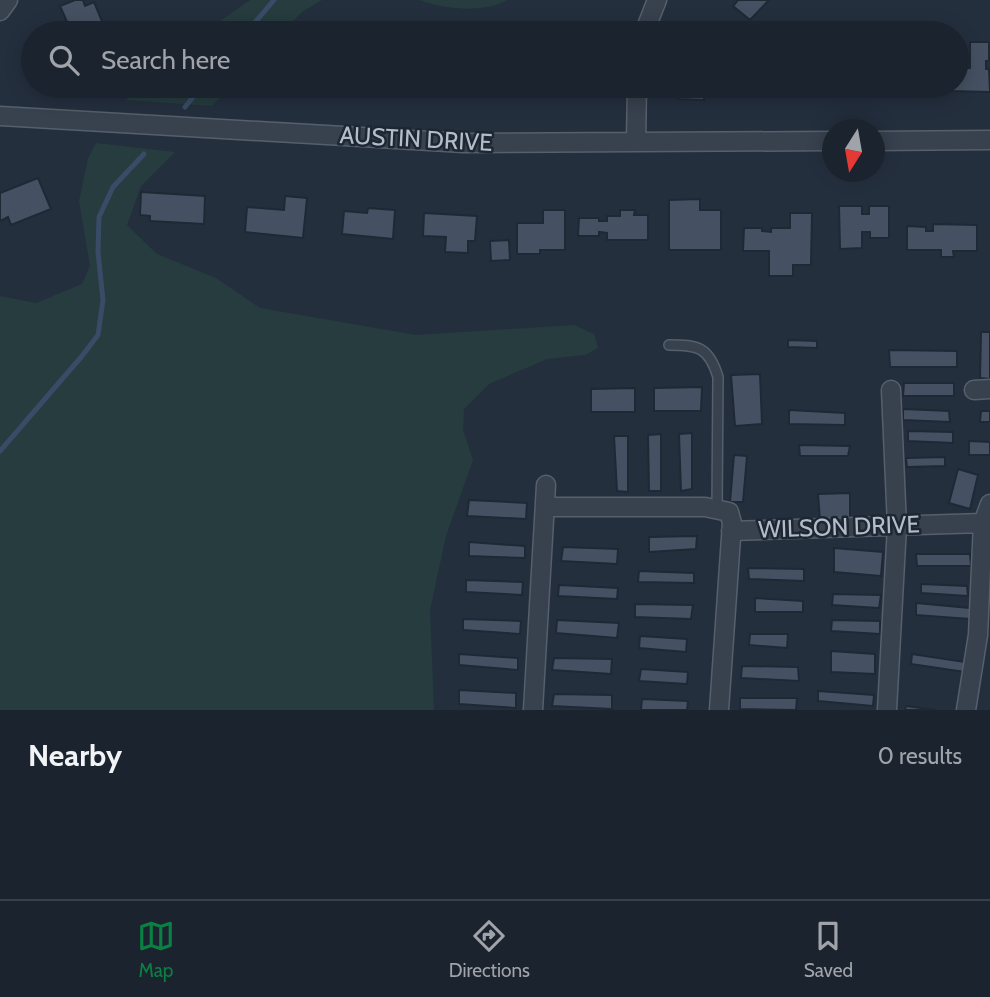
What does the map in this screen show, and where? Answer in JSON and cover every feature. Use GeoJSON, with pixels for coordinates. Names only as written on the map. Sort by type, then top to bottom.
{"type":"FeatureCollection","features":[{"type":"Feature","properties":{"kind":"street"},"geometry":{"type":"LineString","coordinates":[[0,11],[8,0]]}},
{"type":"Feature","properties":{"kind":"street"},"geometry":{"type":"LineString","coordinates":[[649,21],[657,0]]}},
{"type":"Feature","properties":{"kind":"street"},"geometry":{"type":"LineString","coordinates":[[636,142],[637,98]]}},
{"type":"Feature","properties":{"kind":"street","name":"AUSTIN DRIVE"},"geometry":{"type":"LineString","coordinates":[[0,116],[464,143],[822,141]]}},
{"type":"Feature","properties":{"kind":"street"},"geometry":{"type":"LineString","coordinates":[[885,141],[990,140]]}},
{"type":"Feature","properties":{"kind":"street"},"geometry":{"type":"LineString","coordinates":[[887,710],[898,526],[891,390]]}},
{"type":"Feature","properties":{"kind":"street"},"geometry":{"type":"LineString","coordinates":[[533,710],[546,485]]}},
{"type":"Feature","properties":{"kind":"street"},"geometry":{"type":"LineString","coordinates":[[966,710],[985,607],[983,523],[990,504]]}},
{"type":"Feature","properties":{"kind":"street"},"geometry":{"type":"LineString","coordinates":[[545,507],[717,509]]}},
{"type":"Feature","properties":{"kind":"street","name":"WILSON DRIVE"},"geometry":{"type":"LineString","coordinates":[[717,509],[729,512],[731,531],[983,523]]}},
{"type":"Feature","properties":{"kind":"street"},"geometry":{"type":"LineString","coordinates":[[719,710],[731,531]]}},
{"type":"Feature","properties":{"kind":"lane"},"geometry":{"type":"LineString","coordinates":[[669,345],[693,345],[706,352],[715,365],[718,377],[717,509]]}},
{"type":"Feature","properties":{"kind":"green space"},"geometry":{"type":"Polygon","coordinates":[[[250,0],[322,0],[303,11],[293,21],[220,21],[250,0]]]}},
{"type":"Feature","properties":{"kind":"green space"},"geometry":{"type":"Polygon","coordinates":[[[419,0],[507,0],[486,7],[463,9],[419,0]]]}},
{"type":"Feature","properties":{"kind":"green space"},"geometry":{"type":"Polygon","coordinates":[[[128,98],[220,98],[212,106],[126,100],[128,98]]]}},
{"type":"Feature","properties":{"kind":"green space"},"geometry":{"type":"Polygon","coordinates":[[[96,143],[175,152],[141,186],[127,225],[157,254],[216,278],[260,308],[416,335],[574,325],[594,334],[598,348],[585,355],[547,359],[489,384],[464,409],[463,430],[473,460],[446,536],[430,610],[434,710],[0,710],[0,296],[36,303],[82,284],[90,266],[79,201],[88,158],[96,143]]]}},
{"type":"Feature","properties":{"kind":"building"},"geometry":{"type":"Polygon","coordinates":[[[75,0],[83,0],[85,6],[94,2],[102,21],[67,21],[60,6],[75,0]]]}},
{"type":"Feature","properties":{"kind":"building"},"geometry":{"type":"Polygon","coordinates":[[[738,0],[769,0],[750,20],[733,6],[738,0]]]}},
{"type":"Feature","properties":{"kind":"building"},"geometry":{"type":"Polygon","coordinates":[[[970,42],[989,42],[986,69],[989,69],[990,92],[969,91],[970,42]]]}},
{"type":"Feature","properties":{"kind":"building"},"geometry":{"type":"Polygon","coordinates":[[[678,98],[704,98],[704,100],[678,98]]]}},
{"type":"Feature","properties":{"kind":"building"},"geometry":{"type":"Polygon","coordinates":[[[38,178],[51,209],[11,225],[8,217],[0,221],[0,193],[38,178]]]}},
{"type":"Feature","properties":{"kind":"building"},"geometry":{"type":"Polygon","coordinates":[[[141,192],[205,196],[204,224],[150,221],[150,216],[140,215],[141,192]]]}},
{"type":"Feature","properties":{"kind":"building"},"geometry":{"type":"Polygon","coordinates":[[[285,196],[307,198],[303,238],[245,232],[247,207],[284,210],[285,196]]]}},
{"type":"Feature","properties":{"kind":"building"},"geometry":{"type":"Polygon","coordinates":[[[700,199],[700,210],[721,210],[721,250],[669,250],[669,200],[700,199]]]}},
{"type":"Feature","properties":{"kind":"building"},"geometry":{"type":"Polygon","coordinates":[[[839,206],[862,206],[862,214],[869,214],[869,206],[889,206],[889,238],[870,238],[870,232],[862,232],[862,248],[840,249],[839,206]]]}},
{"type":"Feature","properties":{"kind":"building"},"geometry":{"type":"Polygon","coordinates":[[[368,208],[395,210],[393,239],[342,234],[344,211],[367,213],[368,208]]]}},
{"type":"Feature","properties":{"kind":"building"},"geometry":{"type":"Polygon","coordinates":[[[543,210],[565,210],[565,250],[517,254],[517,223],[543,223],[543,210]]]}},
{"type":"Feature","properties":{"kind":"building"},"geometry":{"type":"Polygon","coordinates":[[[620,210],[635,210],[634,215],[648,215],[648,240],[607,240],[607,233],[599,232],[599,236],[578,236],[579,218],[599,218],[599,221],[607,221],[607,216],[620,216],[620,210]]]}},
{"type":"Feature","properties":{"kind":"building"},"geometry":{"type":"Polygon","coordinates":[[[424,213],[477,216],[475,241],[468,241],[468,253],[445,252],[446,237],[423,236],[424,213]]]}},
{"type":"Feature","properties":{"kind":"building"},"geometry":{"type":"Polygon","coordinates":[[[790,213],[812,213],[811,265],[793,265],[793,276],[769,276],[769,251],[743,251],[744,228],[762,228],[762,231],[771,232],[771,228],[790,228],[790,213]]]}},
{"type":"Feature","properties":{"kind":"building"},"geometry":{"type":"Polygon","coordinates":[[[933,224],[977,225],[977,251],[953,251],[954,257],[941,257],[941,250],[907,250],[907,226],[926,227],[926,231],[933,231],[933,224]]]}},
{"type":"Feature","properties":{"kind":"building"},"geometry":{"type":"Polygon","coordinates":[[[509,240],[510,260],[491,261],[490,241],[509,240]]]}},
{"type":"Feature","properties":{"kind":"building"},"geometry":{"type":"Polygon","coordinates":[[[981,332],[990,332],[990,379],[980,378],[981,332]]]}},
{"type":"Feature","properties":{"kind":"building"},"geometry":{"type":"Polygon","coordinates":[[[788,340],[817,341],[817,348],[788,347],[788,340]]]}},
{"type":"Feature","properties":{"kind":"building"},"geometry":{"type":"Polygon","coordinates":[[[889,350],[957,351],[957,367],[890,367],[889,350]]]}},
{"type":"Feature","properties":{"kind":"building"},"geometry":{"type":"Polygon","coordinates":[[[760,374],[762,424],[735,426],[731,375],[760,374]]]}},
{"type":"Feature","properties":{"kind":"building"},"geometry":{"type":"Polygon","coordinates":[[[904,383],[954,383],[954,396],[903,396],[904,383]]]}},
{"type":"Feature","properties":{"kind":"building"},"geometry":{"type":"Polygon","coordinates":[[[702,387],[701,411],[654,411],[654,388],[702,387]]]}},
{"type":"Feature","properties":{"kind":"building"},"geometry":{"type":"Polygon","coordinates":[[[635,388],[635,412],[591,412],[591,389],[635,388]]]}},
{"type":"Feature","properties":{"kind":"building"},"geometry":{"type":"Polygon","coordinates":[[[903,409],[949,411],[950,422],[903,420],[903,409]]]}},
{"type":"Feature","properties":{"kind":"building"},"geometry":{"type":"Polygon","coordinates":[[[789,410],[845,413],[845,425],[789,424],[789,410]]]}},
{"type":"Feature","properties":{"kind":"building"},"geometry":{"type":"Polygon","coordinates":[[[981,411],[990,411],[990,422],[980,422],[981,411]]]}},
{"type":"Feature","properties":{"kind":"building"},"geometry":{"type":"Polygon","coordinates":[[[908,431],[953,432],[953,443],[908,441],[908,431]]]}},
{"type":"Feature","properties":{"kind":"building"},"geometry":{"type":"Polygon","coordinates":[[[692,433],[692,489],[681,491],[679,434],[692,433]]]}},
{"type":"Feature","properties":{"kind":"building"},"geometry":{"type":"Polygon","coordinates":[[[661,434],[661,491],[649,491],[648,435],[661,434]]]}},
{"type":"Feature","properties":{"kind":"building"},"geometry":{"type":"Polygon","coordinates":[[[614,436],[628,436],[628,492],[617,491],[614,436]]]}},
{"type":"Feature","properties":{"kind":"building"},"geometry":{"type":"Polygon","coordinates":[[[969,441],[990,442],[990,455],[969,455],[969,441]]]}},
{"type":"Feature","properties":{"kind":"building"},"geometry":{"type":"Polygon","coordinates":[[[799,445],[850,446],[848,456],[800,456],[799,445]]]}},
{"type":"Feature","properties":{"kind":"building"},"geometry":{"type":"Polygon","coordinates":[[[734,455],[747,456],[743,502],[730,502],[734,455]]]}},
{"type":"Feature","properties":{"kind":"building"},"geometry":{"type":"Polygon","coordinates":[[[945,457],[945,466],[907,467],[906,458],[945,457]]]}},
{"type":"Feature","properties":{"kind":"building"},"geometry":{"type":"Polygon","coordinates":[[[958,469],[978,475],[970,509],[949,503],[958,469]]]}},
{"type":"Feature","properties":{"kind":"building"},"geometry":{"type":"Polygon","coordinates":[[[850,493],[850,518],[820,520],[818,494],[850,493]]]}},
{"type":"Feature","properties":{"kind":"building"},"geometry":{"type":"Polygon","coordinates":[[[469,500],[527,503],[526,519],[467,516],[469,500]]]}},
{"type":"Feature","properties":{"kind":"building"},"geometry":{"type":"Polygon","coordinates":[[[697,536],[696,549],[649,552],[649,537],[697,536]]]}},
{"type":"Feature","properties":{"kind":"building"},"geometry":{"type":"Polygon","coordinates":[[[469,542],[525,546],[525,558],[469,556],[469,542]]]}},
{"type":"Feature","properties":{"kind":"building"},"geometry":{"type":"Polygon","coordinates":[[[563,547],[618,549],[617,564],[561,561],[563,547]]]}},
{"type":"Feature","properties":{"kind":"building"},"geometry":{"type":"Polygon","coordinates":[[[834,548],[883,552],[881,576],[834,572],[834,548]]]}},
{"type":"Feature","properties":{"kind":"building"},"geometry":{"type":"Polygon","coordinates":[[[916,554],[970,554],[971,566],[917,566],[916,554]]]}},
{"type":"Feature","properties":{"kind":"building"},"geometry":{"type":"Polygon","coordinates":[[[748,568],[804,569],[804,581],[749,579],[748,568]]]}},
{"type":"Feature","properties":{"kind":"building"},"geometry":{"type":"Polygon","coordinates":[[[639,571],[694,573],[694,583],[638,582],[639,571]]]}},
{"type":"Feature","properties":{"kind":"building"},"geometry":{"type":"Polygon","coordinates":[[[466,580],[523,582],[522,595],[466,592],[466,580]]]}},
{"type":"Feature","properties":{"kind":"building"},"geometry":{"type":"Polygon","coordinates":[[[921,584],[967,586],[968,596],[921,593],[921,584]]]}},
{"type":"Feature","properties":{"kind":"building"},"geometry":{"type":"Polygon","coordinates":[[[559,585],[618,588],[617,599],[558,596],[559,585]]]}},
{"type":"Feature","properties":{"kind":"building"},"geometry":{"type":"Polygon","coordinates":[[[833,594],[881,595],[879,608],[832,605],[833,594]]]}},
{"type":"Feature","properties":{"kind":"building"},"geometry":{"type":"Polygon","coordinates":[[[755,598],[803,601],[803,612],[755,612],[755,598]]]}},
{"type":"Feature","properties":{"kind":"building"},"geometry":{"type":"Polygon","coordinates":[[[916,603],[970,608],[970,619],[916,615],[916,603]]]}},
{"type":"Feature","properties":{"kind":"building"},"geometry":{"type":"Polygon","coordinates":[[[635,604],[693,605],[691,619],[635,617],[635,604]]]}},
{"type":"Feature","properties":{"kind":"building"},"geometry":{"type":"Polygon","coordinates":[[[463,619],[521,621],[520,634],[463,630],[463,619]]]}},
{"type":"Feature","properties":{"kind":"building"},"geometry":{"type":"Polygon","coordinates":[[[557,620],[619,623],[617,638],[556,633],[557,620]]]}},
{"type":"Feature","properties":{"kind":"building"},"geometry":{"type":"Polygon","coordinates":[[[832,620],[880,621],[880,634],[831,631],[832,620]]]}},
{"type":"Feature","properties":{"kind":"building"},"geometry":{"type":"Polygon","coordinates":[[[750,634],[788,634],[787,648],[749,645],[750,634]]]}},
{"type":"Feature","properties":{"kind":"building"},"geometry":{"type":"Polygon","coordinates":[[[640,636],[687,639],[686,652],[639,648],[640,636]]]}},
{"type":"Feature","properties":{"kind":"building"},"geometry":{"type":"Polygon","coordinates":[[[831,651],[875,654],[875,674],[831,672],[831,651]]]}},
{"type":"Feature","properties":{"kind":"building"},"geometry":{"type":"Polygon","coordinates":[[[459,654],[518,658],[518,670],[459,665],[459,654]]]}},
{"type":"Feature","properties":{"kind":"building"},"geometry":{"type":"Polygon","coordinates":[[[912,654],[965,662],[965,672],[911,664],[912,654]]]}},
{"type":"Feature","properties":{"kind":"building"},"geometry":{"type":"Polygon","coordinates":[[[554,658],[612,659],[611,674],[552,670],[554,658]]]}},
{"type":"Feature","properties":{"kind":"building"},"geometry":{"type":"Polygon","coordinates":[[[742,666],[798,667],[799,681],[741,678],[742,666]]]}},
{"type":"Feature","properties":{"kind":"building"},"geometry":{"type":"Polygon","coordinates":[[[641,669],[688,672],[687,684],[639,681],[641,669]]]}},
{"type":"Feature","properties":{"kind":"building"},"geometry":{"type":"Polygon","coordinates":[[[459,690],[516,693],[516,708],[459,704],[459,690]]]}},
{"type":"Feature","properties":{"kind":"building"},"geometry":{"type":"Polygon","coordinates":[[[818,691],[874,695],[873,706],[818,701],[818,691]]]}},
{"type":"Feature","properties":{"kind":"building"},"geometry":{"type":"Polygon","coordinates":[[[554,694],[612,695],[612,709],[552,706],[554,694]]]}},
{"type":"Feature","properties":{"kind":"building"},"geometry":{"type":"Polygon","coordinates":[[[740,698],[797,698],[796,710],[740,709],[740,698]]]}},
{"type":"Feature","properties":{"kind":"building"},"geometry":{"type":"Polygon","coordinates":[[[642,699],[688,701],[687,710],[641,710],[642,699]]]}},
{"type":"Feature","properties":{"kind":"building"},"geometry":{"type":"Polygon","coordinates":[[[906,706],[936,710],[905,710],[906,706]]]}},
{"type":"Feature","properties":{"kind":"waterway"},"geometry":{"type":"LineString","coordinates":[[256,21],[274,0]]}},
{"type":"Feature","properties":{"kind":"waterway"},"geometry":{"type":"LineString","coordinates":[[185,107],[192,98]]}},
{"type":"Feature","properties":{"kind":"waterway"},"geometry":{"type":"LineString","coordinates":[[0,451],[98,335],[103,300],[98,252],[99,217],[113,187],[144,154]]}}]}
